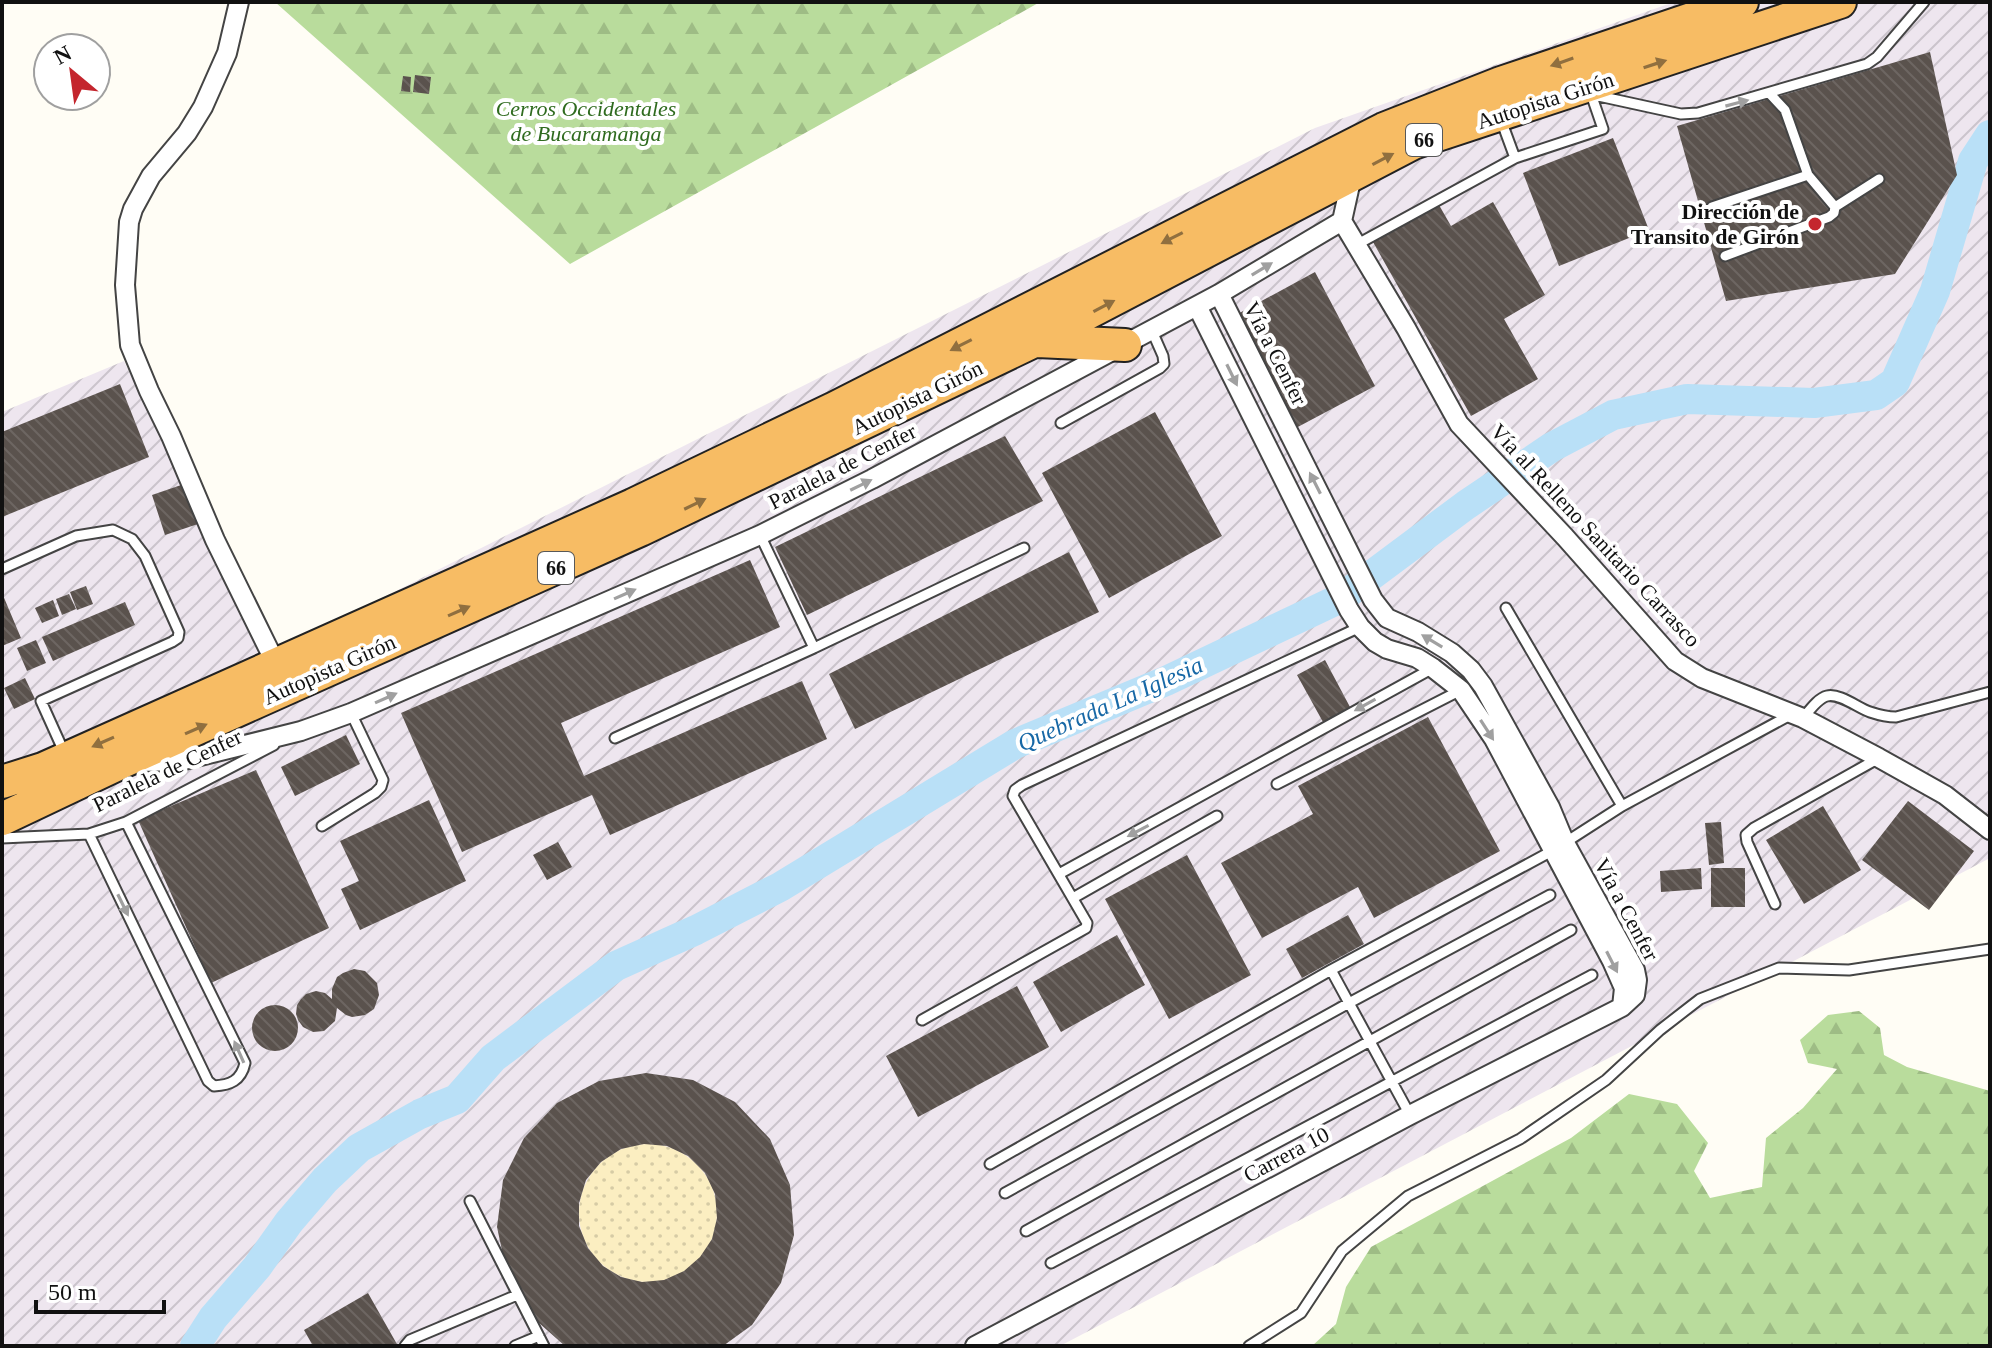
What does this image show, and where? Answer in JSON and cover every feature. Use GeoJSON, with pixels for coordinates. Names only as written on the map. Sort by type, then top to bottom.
{"type":"FeatureCollection","features":[{"type":"Feature","properties":{"kind":"highway","name":"Autopista Girón"},"geometry":{"type":"LineString","coordinates":[[2,782],[55,764],[633,505],[833,409],[1384,129],[1501,83],[1742,2]]}},
{"type":"Feature","properties":{"kind":"highway","name":"Autopista Girón"},"geometry":{"type":"LineString","coordinates":[[2,819],[122,762],[640,530],[1034,341],[1413,143],[1585,92],[1840,2]]}},
{"type":"Feature","properties":{"kind":"highway"},"geometry":{"type":"LineString","coordinates":[[1034,341],[1138,338]]}},
{"type":"Feature","properties":{"kind":"street"},"geometry":{"type":"LineString","coordinates":[[239,2],[227,53],[203,107],[187,133],[151,176],[133,209],[129,222],[125,285],[130,345],[215,540],[276,664]]}},
{"type":"Feature","properties":{"kind":"street"},"geometry":{"type":"LineString","coordinates":[[1342,221],[1352,176]]}},
{"type":"Feature","properties":{"kind":"street","name":"Vía al Relleno Sanitario Carrasco"},"geometry":{"type":"LineString","coordinates":[[1342,221],[1459,424],[1675,661],[1702,678],[1797,716],[1879,758],[1945,795],[1990,830]]}},
{"type":"Feature","properties":{"kind":"street","name":"Paralela de Cenfer"},"geometry":{"type":"LineString","coordinates":[[122,762],[180,761],[301,731],[351,713],[760,535],[1138,338],[1342,221]]}},
{"type":"Feature","properties":{"kind":"street","name":"Vía a Cenfer"},"geometry":{"type":"LineString","coordinates":[[1219,294],[1373,600],[1387,618],[1452,653],[1483,686],[1550,807],[1558,847]]}},
{"type":"Feature","properties":{"kind":"street","name":"Vía a Cenfer"},"geometry":{"type":"LineString","coordinates":[[1197,306],[1360,627],[1375,642],[1417,658],[1461,690],[1635,970],[1635,995],[1622,1007]]}},
{"type":"Feature","properties":{"kind":"street","name":"Carrera 10"},"geometry":{"type":"LineString","coordinates":[[975,1346],[1410,1115],[1622,1007]]}},
{"type":"Feature","properties":{"kind":"lane"},"geometry":{"type":"LineString","coordinates":[[1585,92],[1681,114],[1698,113],[1770,94],[1867,64],[1877,57],[1924,2]]}},
{"type":"Feature","properties":{"kind":"lane"},"geometry":{"type":"LineString","coordinates":[[1356,245],[1515,158],[1603,129],[1585,92]]}},
{"type":"Feature","properties":{"kind":"lane"},"geometry":{"type":"LineString","coordinates":[[1770,94],[1785,110],[1808,175],[1835,207]]}},
{"type":"Feature","properties":{"kind":"lane"},"geometry":{"type":"LineString","coordinates":[[1499,115],[1515,158]]}},
{"type":"Feature","properties":{"kind":"lane"},"geometry":{"type":"LineString","coordinates":[[1712,207],[1808,175]]}},
{"type":"Feature","properties":{"kind":"lane"},"geometry":{"type":"LineString","coordinates":[[1725,256],[1829,217],[1835,207],[1879,179]]}},
{"type":"Feature","properties":{"kind":"lane"},"geometry":{"type":"LineString","coordinates":[[1061,423],[1164,364],[1163,356],[1138,338]]}},
{"type":"Feature","properties":{"kind":"lane"},"geometry":{"type":"LineString","coordinates":[[2,569],[76,536],[113,530],[132,539],[145,556],[179,632],[178,638],[172,642],[41,701],[55,764],[2,770]]}},
{"type":"Feature","properties":{"kind":"lane"},"geometry":{"type":"LineString","coordinates":[[760,535],[814,648]]}},
{"type":"Feature","properties":{"kind":"lane"},"geometry":{"type":"LineString","coordinates":[[615,738],[1024,548]]}},
{"type":"Feature","properties":{"kind":"lane"},"geometry":{"type":"LineString","coordinates":[[1506,608],[1622,806]]}},
{"type":"Feature","properties":{"kind":"lane"},"geometry":{"type":"LineString","coordinates":[[922,1020],[1086,928],[1087,923],[1013,796],[1015,790],[1360,627]]}},
{"type":"Feature","properties":{"kind":"lane"},"geometry":{"type":"LineString","coordinates":[[1059,874],[1433,668]]}},
{"type":"Feature","properties":{"kind":"lane"},"geometry":{"type":"LineString","coordinates":[[1277,784],[1461,690]]}},
{"type":"Feature","properties":{"kind":"lane"},"geometry":{"type":"LineString","coordinates":[[990,1164],[1331,970],[1558,847],[1622,806],[1797,716],[1820,699],[1835,696],[1876,714],[1896,717],[1990,692]]}},
{"type":"Feature","properties":{"kind":"lane"},"geometry":{"type":"LineString","coordinates":[[322,826],[375,793],[383,780],[351,713]]}},
{"type":"Feature","properties":{"kind":"lane","name":"Paralela de Cenfer"},"geometry":{"type":"LineString","coordinates":[[2,838],[89,834],[126,822],[301,731]]}},
{"type":"Feature","properties":{"kind":"lane"},"geometry":{"type":"LineString","coordinates":[[1775,904],[1746,835],[1879,758]]}},
{"type":"Feature","properties":{"kind":"lane"},"geometry":{"type":"LineString","coordinates":[[1073,898],[1217,816]]}},
{"type":"Feature","properties":{"kind":"lane"},"geometry":{"type":"LineString","coordinates":[[89,834],[208,1081],[214,1086],[230,1085],[243,1073],[245,1063],[126,822]]}},
{"type":"Feature","properties":{"kind":"lane"},"geometry":{"type":"LineString","coordinates":[[1005,1193],[1550,895]]}},
{"type":"Feature","properties":{"kind":"lane"},"geometry":{"type":"LineString","coordinates":[[1026,1231],[1571,930]]}},
{"type":"Feature","properties":{"kind":"lane"},"geometry":{"type":"LineString","coordinates":[[1249,1346],[1301,1313],[1342,1251],[1408,1196],[1520,1139],[1606,1080],[1660,1030],[1700,999],[1779,968],[1849,970],[1990,949]]}},
{"type":"Feature","properties":{"kind":"lane"},"geometry":{"type":"LineString","coordinates":[[1331,970],[1410,1115]]}},
{"type":"Feature","properties":{"kind":"lane"},"geometry":{"type":"LineString","coordinates":[[1051,1263],[1592,975]]}},
{"type":"Feature","properties":{"kind":"lane"},"geometry":{"type":"LineString","coordinates":[[470,1201],[544,1346]]}},
{"type":"Feature","properties":{"kind":"lane"},"geometry":{"type":"LineString","coordinates":[[405,1346],[410,1340],[517,1295]]}},
{"type":"Feature","properties":{"kind":"lane"},"geometry":{"type":"LineString","coordinates":[[515,1346],[539,1336]]}},
{"type":"Feature","properties":{"kind":"shaded area"},"geometry":{"type":"Polygon","coordinates":[[[1674,2],[1990,2],[1990,858],[1060,1346],[2,1346],[2,412],[124,361],[265,657],[1315,128],[1674,2]]]}},
{"type":"Feature","properties":{"kind":"green space","name":"Cerros Occidentales de Bucaramanga"},"geometry":{"type":"Polygon","coordinates":[[[275,2],[1040,2],[570,264],[275,2]]]}},
{"type":"Feature","properties":{"kind":"green space"},"geometry":{"type":"Polygon","coordinates":[[[1859,1011],[1880,1028],[1884,1055],[1907,1067],[1990,1091],[1990,1346],[1312,1346],[1336,1324],[1346,1287],[1371,1247],[1571,1138],[1629,1094],[1677,1104],[1708,1143],[1694,1171],[1710,1198],[1762,1187],[1766,1138],[1803,1108],[1837,1069],[1808,1063],[1800,1040],[1828,1015],[1859,1011]]]}},
{"type":"Feature","properties":{"kind":"sand"},"geometry":{"type":"Polygon","coordinates":[[[648,1144],[674,1150],[697,1164],[711,1187],[717,1213],[711,1239],[697,1262],[674,1276],[648,1282],[622,1276],[599,1262],[585,1239],[579,1213],[585,1187],[599,1164],[622,1150],[648,1144]]]}},
{"type":"Feature","properties":{"kind":"building","name":"Dirección de Transito de Girón"},"geometry":{"type":"Polygon","coordinates":[[[1930,52],[1957,175],[1895,274],[1726,301],[1677,126],[1930,52]]]}},
{"type":"Feature","properties":{"kind":"building"},"geometry":{"type":"Polygon","coordinates":[[[415,75],[431,77],[429,94],[413,92],[415,75]]]}},
{"type":"Feature","properties":{"kind":"building"},"geometry":{"type":"Polygon","coordinates":[[[403,76],[411,77],[410,92],[401,91],[403,76]]]}},
{"type":"Feature","properties":{"kind":"building"},"geometry":{"type":"Polygon","coordinates":[[[1613,138],[1649,230],[1559,266],[1523,173],[1613,138]]]}},
{"type":"Feature","properties":{"kind":"building"},"geometry":{"type":"Polygon","coordinates":[[[1493,202],[1545,295],[1504,319],[1538,379],[1471,416],[1373,242],[1439,205],[1451,226],[1493,202]]]}},
{"type":"Feature","properties":{"kind":"building"},"geometry":{"type":"Polygon","coordinates":[[[1315,272],[1375,386],[1294,429],[1234,316],[1315,272]]]}},
{"type":"Feature","properties":{"kind":"building"},"geometry":{"type":"Polygon","coordinates":[[[120,384],[149,457],[2,517],[2,432],[120,384]]]}},
{"type":"Feature","properties":{"kind":"building"},"geometry":{"type":"Polygon","coordinates":[[[1155,412],[1222,536],[1109,598],[1042,473],[1155,412]]]}},
{"type":"Feature","properties":{"kind":"building"},"geometry":{"type":"Polygon","coordinates":[[[1005,436],[1043,501],[807,615],[775,547],[1005,436]]]}},
{"type":"Feature","properties":{"kind":"building"},"geometry":{"type":"Polygon","coordinates":[[[187,483],[204,522],[165,535],[152,495],[187,483]]]}},
{"type":"Feature","properties":{"kind":"building"},"geometry":{"type":"Polygon","coordinates":[[[1069,552],[1099,612],[855,729],[829,674],[1069,552]]]}},
{"type":"Feature","properties":{"kind":"building"},"geometry":{"type":"Polygon","coordinates":[[[750,560],[780,627],[561,723],[584,776],[802,681],[827,739],[610,835],[592,795],[462,852],[401,713],[750,560]]]}},
{"type":"Feature","properties":{"kind":"building"},"geometry":{"type":"Polygon","coordinates":[[[86,586],[93,604],[77,610],[70,592],[86,586]]]}},
{"type":"Feature","properties":{"kind":"building"},"geometry":{"type":"Polygon","coordinates":[[[2,593],[21,638],[2,646],[2,593]]]}},
{"type":"Feature","properties":{"kind":"building"},"geometry":{"type":"Polygon","coordinates":[[[69,594],[76,609],[62,615],[56,599],[69,594]]]}},
{"type":"Feature","properties":{"kind":"building"},"geometry":{"type":"Polygon","coordinates":[[[53,600],[59,616],[42,623],[35,608],[53,600]]]}},
{"type":"Feature","properties":{"kind":"building"},"geometry":{"type":"Polygon","coordinates":[[[125,602],[135,625],[53,661],[42,637],[125,602]]]}},
{"type":"Feature","properties":{"kind":"building"},"geometry":{"type":"Polygon","coordinates":[[[36,640],[46,663],[27,671],[17,648],[36,640]]]}},
{"type":"Feature","properties":{"kind":"building"},"geometry":{"type":"Polygon","coordinates":[[[1325,660],[1350,707],[1323,722],[1297,675],[1325,660]]]}},
{"type":"Feature","properties":{"kind":"building"},"geometry":{"type":"Polygon","coordinates":[[[25,678],[35,699],[14,709],[4,688],[25,678]]]}},
{"type":"Feature","properties":{"kind":"building"},"geometry":{"type":"Polygon","coordinates":[[[1428,717],[1500,851],[1374,918],[1358,887],[1262,938],[1221,863],[1313,814],[1298,786],[1428,717]]]}},
{"type":"Feature","properties":{"kind":"building"},"geometry":{"type":"Polygon","coordinates":[[[346,735],[360,764],[295,796],[281,767],[346,735]]]}},
{"type":"Feature","properties":{"kind":"building"},"geometry":{"type":"Polygon","coordinates":[[[256,770],[329,928],[211,983],[138,820],[256,770]]]}},
{"type":"Feature","properties":{"kind":"building"},"geometry":{"type":"Polygon","coordinates":[[[429,800],[466,881],[360,930],[341,889],[359,881],[340,841],[429,800]]]}},
{"type":"Feature","properties":{"kind":"building"},"geometry":{"type":"Polygon","coordinates":[[[1908,801],[1974,851],[1929,910],[1862,860],[1908,801]]]}},
{"type":"Feature","properties":{"kind":"building"},"geometry":{"type":"Polygon","coordinates":[[[1823,806],[1861,870],[1804,904],[1766,840],[1823,806]]]}},
{"type":"Feature","properties":{"kind":"building"},"geometry":{"type":"Polygon","coordinates":[[[1721,822],[1724,863],[1709,865],[1705,823],[1721,822]]]}},
{"type":"Feature","properties":{"kind":"building"},"geometry":{"type":"Polygon","coordinates":[[[558,842],[572,867],[547,880],[533,855],[558,842]]]}},
{"type":"Feature","properties":{"kind":"building"},"geometry":{"type":"Polygon","coordinates":[[[1187,855],[1251,975],[1169,1019],[1105,899],[1187,855]]]}},
{"type":"Feature","properties":{"kind":"building"},"geometry":{"type":"Polygon","coordinates":[[[1701,868],[1702,889],[1661,892],[1660,871],[1701,868]]]}},
{"type":"Feature","properties":{"kind":"building"},"geometry":{"type":"Polygon","coordinates":[[[1711,868],[1745,868],[1745,907],[1711,907],[1711,868]]]}},
{"type":"Feature","properties":{"kind":"building"},"geometry":{"type":"Polygon","coordinates":[[[1348,915],[1364,944],[1302,978],[1286,949],[1348,915]]]}},
{"type":"Feature","properties":{"kind":"building"},"geometry":{"type":"Polygon","coordinates":[[[1117,935],[1145,985],[1061,1032],[1033,982],[1117,935]]]}},
{"type":"Feature","properties":{"kind":"building"},"geometry":{"type":"Polygon","coordinates":[[[354,969],[365,971],[377,983],[379,995],[374,1009],[365,1015],[352,1017],[337,1008],[335,1021],[324,1031],[313,1032],[303,1027],[296,1014],[301,999],[316,991],[332,999],[337,977],[354,969]]]}},
{"type":"Feature","properties":{"kind":"building"},"geometry":{"type":"Polygon","coordinates":[[[1017,986],[1049,1047],[918,1117],[886,1056],[1017,986]]]}},
{"type":"Feature","properties":{"kind":"building"},"geometry":{"type":"Polygon","coordinates":[[[275,1005],[291,1012],[298,1028],[291,1044],[275,1051],[259,1044],[252,1028],[259,1012],[275,1005]]]}},
{"type":"Feature","properties":{"kind":"building"},"geometry":{"type":"Polygon","coordinates":[[[646,1073],[693,1080],[735,1102],[770,1139],[790,1185],[794,1235],[781,1283],[752,1325],[723,1346],[565,1346],[530,1315],[507,1274],[497,1227],[503,1180],[524,1138],[557,1103],[599,1081],[646,1073]],[[644,1144],[621,1149],[601,1162],[586,1180],[579,1203],[579,1226],[588,1248],[603,1266],[621,1277],[642,1282],[664,1280],[684,1271],[700,1257],[712,1239],[717,1218],[715,1194],[705,1173],[688,1156],[667,1146],[644,1144]]]}},
{"type":"Feature","properties":{"kind":"building"},"geometry":{"type":"Polygon","coordinates":[[[368,1293],[398,1346],[313,1346],[304,1330],[368,1293]]]}},
{"type":"Feature","properties":{"kind":"waterway","name":"Quebrada La Iglesia"},"geometry":{"type":"LineString","coordinates":[[195,1346],[213,1318],[257,1267],[289,1222],[325,1180],[359,1148],[420,1114],[457,1099],[493,1058],[616,966],[780,887],[1015,744],[1166,681],[1341,598],[1466,505],[1552,447],[1613,415],[1687,399],[1814,403],[1876,395],[1895,382],[1935,291],[1973,161],[1990,135]]}},
{"type":"Feature","properties":{"kind":"place","name":"Dirección de Transito de Girón"},"geometry":{"type":"Point","coordinates":[1815,224]}}]}
